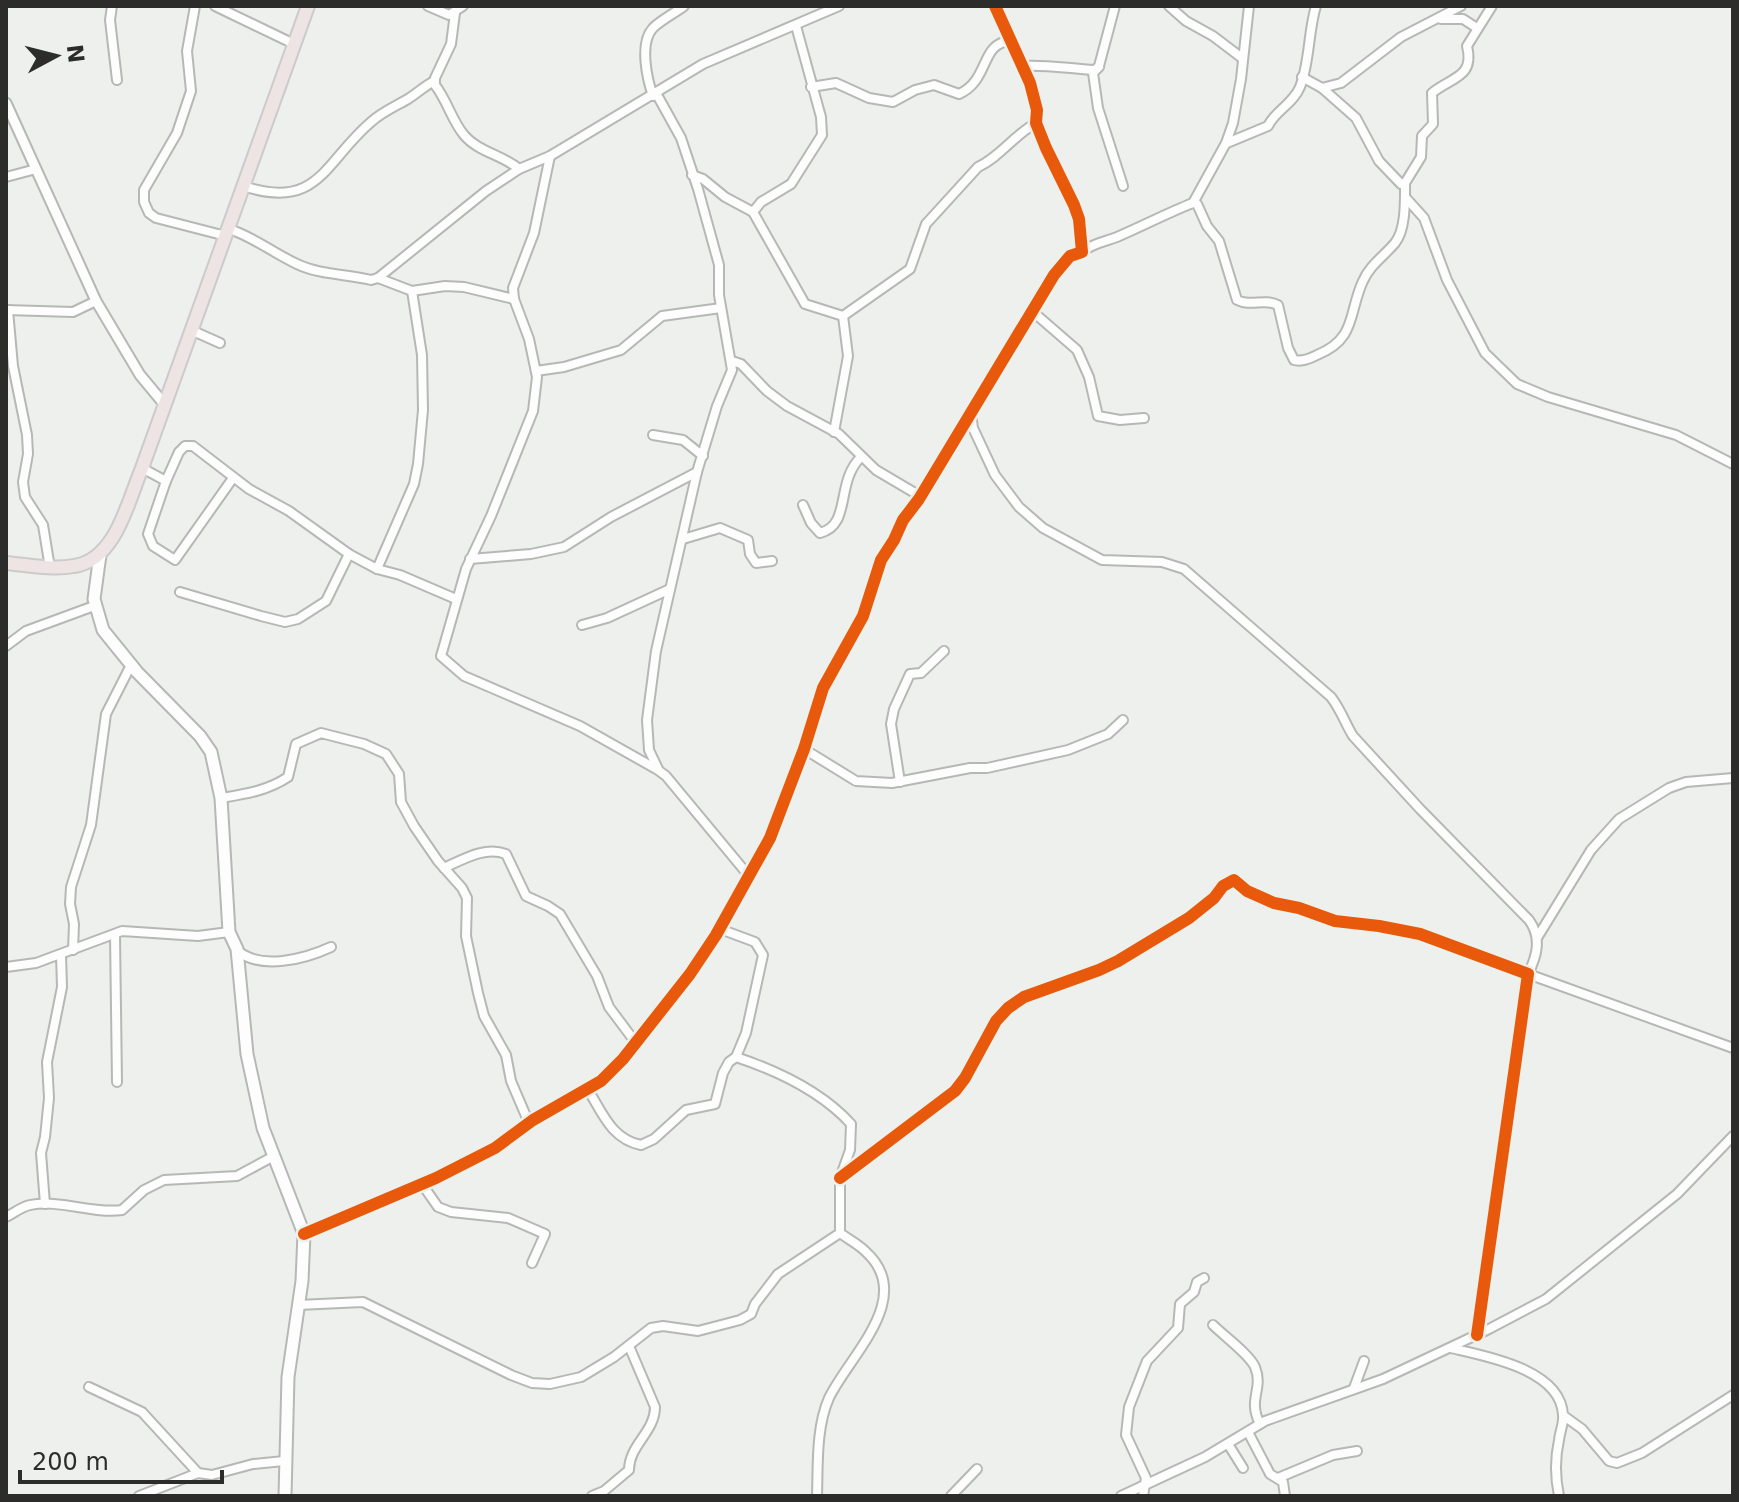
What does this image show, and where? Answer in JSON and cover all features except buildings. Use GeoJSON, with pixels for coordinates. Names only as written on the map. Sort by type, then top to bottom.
{"type":"FeatureCollection","features":[{"type":"Feature","properties":{"kind":"main road"},"geometry":{"type":"LineString","coordinates":[[285,1496],[288,1377],[297,1332],[304,1234],[263,1128],[247,1054],[237,949],[229,932],[221,798],[211,752],[200,736],[108,638],[94,606],[100,555],[120,522],[142,468],[308,6]]}},
{"type":"Feature","properties":{"kind":"main road"},"geometry":{"type":"LineString","coordinates":[[6,563],[50,568],[75,566],[100,555]]}},
{"type":"Feature","properties":{"kind":"street"},"geometry":{"type":"LineString","coordinates":[[112,6],[110,20],[117,80]]}},
{"type":"Feature","properties":{"kind":"street"},"geometry":{"type":"LineString","coordinates":[[195,6],[187,51],[191,91],[177,133],[144,190],[144,202],[149,213],[156,218],[253,238],[296,264],[371,280],[378,278],[486,191],[519,169],[550,156],[703,64],[839,6]]}},
{"type":"Feature","properties":{"kind":"street"},"geometry":{"type":"LineString","coordinates":[[215,6],[294,44]]}},
{"type":"Feature","properties":{"kind":"street"},"geometry":{"type":"LineString","coordinates":[[428,6],[442,14],[453,29]]}},
{"type":"Feature","properties":{"kind":"street"},"geometry":{"type":"LineString","coordinates":[[442,14],[455,13],[463,6]]}},
{"type":"Feature","properties":{"kind":"street"},"geometry":{"type":"LineString","coordinates":[[658,770],[649,750],[647,720],[656,651],[697,472],[717,406],[732,370],[721,308],[719,265],[698,189],[681,138],[645,73],[647,43],[652,28],[684,6]]}},
{"type":"Feature","properties":{"kind":"street"},"geometry":{"type":"LineString","coordinates":[[808,6],[811,19]]}},
{"type":"Feature","properties":{"kind":"street"},"geometry":{"type":"LineString","coordinates":[[995,6],[1030,83],[1037,110],[1036,123],[1079,219],[1082,252]]}},
{"type":"Feature","properties":{"kind":"street"},"geometry":{"type":"LineString","coordinates":[[1115,6],[1099,66],[1093,73],[1098,108],[1123,186]]}},
{"type":"Feature","properties":{"kind":"street"},"geometry":{"type":"LineString","coordinates":[[1169,6],[1242,58]]}},
{"type":"Feature","properties":{"kind":"street"},"geometry":{"type":"LineString","coordinates":[[304,1234],[422,1184],[507,1141],[529,1123],[610,1073],[690,974],[720,929],[770,838],[804,749],[823,688],[863,616],[881,560],[1054,275],[1070,256],[1092,244],[1114,238],[1193,203],[1226,143],[1241,79],[1249,6]]}},
{"type":"Feature","properties":{"kind":"street"},"geometry":{"type":"LineString","coordinates":[[1226,143],[1268,126],[1271,119],[1294,99],[1302,77],[1315,10],[1303,6]]}},
{"type":"Feature","properties":{"kind":"street"},"geometry":{"type":"LineString","coordinates":[[1322,88],[1341,83],[1401,37],[1461,6]]}},
{"type":"Feature","properties":{"kind":"street"},"geometry":{"type":"LineString","coordinates":[[1193,203],[1197,204],[1207,226],[1219,241],[1237,300],[1245,304],[1272,302],[1278,305],[1289,352],[1294,360],[1301,361],[1333,347],[1344,336],[1354,314],[1363,279],[1396,242],[1405,183],[1421,157],[1422,136],[1433,124],[1432,93],[1464,72],[1470,58],[1467,46],[1492,6]]}},
{"type":"Feature","properties":{"kind":"street"},"geometry":{"type":"LineString","coordinates":[[243,186],[259,191],[291,192],[313,185],[369,123],[434,81],[450,49],[455,13]]}},
{"type":"Feature","properties":{"kind":"street"},"geometry":{"type":"LineString","coordinates":[[1439,19],[1463,19],[1477,28]]}},
{"type":"Feature","properties":{"kind":"street"},"geometry":{"type":"LineString","coordinates":[[753,212],[761,202],[791,184],[822,135],[821,117],[796,26]]}},
{"type":"Feature","properties":{"kind":"street"},"geometry":{"type":"LineString","coordinates":[[811,87],[836,83],[869,98],[893,102],[915,90],[934,85],[959,94],[981,77],[989,52],[1010,41]]}},
{"type":"Feature","properties":{"kind":"street"},"geometry":{"type":"LineString","coordinates":[[1021,66],[1042,65],[1064,70],[1095,70],[1099,66]]}},
{"type":"Feature","properties":{"kind":"street"},"geometry":{"type":"LineString","coordinates":[[1302,77],[1322,88],[1351,112],[1379,161],[1401,184],[1405,183]]}},
{"type":"Feature","properties":{"kind":"street"},"geometry":{"type":"LineString","coordinates":[[434,81],[464,136],[509,160],[519,169]]}},
{"type":"Feature","properties":{"kind":"street"},"geometry":{"type":"LineString","coordinates":[[6,103],[96,301],[140,375],[165,405]]}},
{"type":"Feature","properties":{"kind":"street"},"geometry":{"type":"LineString","coordinates":[[843,316],[910,269],[926,224],[978,167],[989,162],[1036,123]]}},
{"type":"Feature","properties":{"kind":"street"},"geometry":{"type":"LineString","coordinates":[[550,156],[534,233],[516,276],[514,299],[529,339],[536,371],[533,411],[491,516],[470,559],[441,656],[464,676],[580,726],[658,770],[749,876]]}},
{"type":"Feature","properties":{"kind":"street"},"geometry":{"type":"LineString","coordinates":[[6,177],[36,169]]}},
{"type":"Feature","properties":{"kind":"street"},"geometry":{"type":"LineString","coordinates":[[692,175],[753,212],[805,304],[843,316]]}},
{"type":"Feature","properties":{"kind":"street"},"geometry":{"type":"LineString","coordinates":[[1405,197],[1424,218],[1447,280],[1485,353],[1517,384],[1548,397],[1676,435],[1733,464]]}},
{"type":"Feature","properties":{"kind":"street"},"geometry":{"type":"LineString","coordinates":[[378,278],[412,291],[464,287],[514,299]]}},
{"type":"Feature","properties":{"kind":"street"},"geometry":{"type":"LineString","coordinates":[[377,569],[414,484],[418,464],[423,410],[422,366],[412,291]]}},
{"type":"Feature","properties":{"kind":"street"},"geometry":{"type":"LineString","coordinates":[[50,568],[43,525],[25,497],[23,482],[28,454],[27,435],[13,366],[7,310],[73,312],[96,301]]}},
{"type":"Feature","properties":{"kind":"street"},"geometry":{"type":"LineString","coordinates":[[536,371],[564,367],[621,350],[662,316],[721,308]]}},
{"type":"Feature","properties":{"kind":"street"},"geometry":{"type":"LineString","coordinates":[[1032,311],[1077,350],[1089,377],[1098,416],[1120,420],[1144,418]]}},
{"type":"Feature","properties":{"kind":"street"},"geometry":{"type":"LineString","coordinates":[[834,432],[848,356],[843,316]]}},
{"type":"Feature","properties":{"kind":"street"},"geometry":{"type":"LineString","coordinates":[[193,331],[220,343]]}},
{"type":"Feature","properties":{"kind":"street"},"geometry":{"type":"LineString","coordinates":[[732,361],[741,364],[767,391],[787,406],[834,432],[876,470],[920,496]]}},
{"type":"Feature","properties":{"kind":"street"},"geometry":{"type":"LineString","coordinates":[[971,412],[973,428],[991,468],[1027,515],[1059,538],[1102,560],[1162,562],[1184,569],[1197,578],[1240,620],[1331,697],[1342,711],[1345,724],[1354,737],[1533,926],[1537,950],[1528,974],[1477,1335]]}},
{"type":"Feature","properties":{"kind":"street"},"geometry":{"type":"LineString","coordinates":[[653,435],[683,440],[703,456]]}},
{"type":"Feature","properties":{"kind":"street"},"geometry":{"type":"LineString","coordinates":[[233,478],[175,560],[153,546],[148,534],[166,481],[179,452],[185,446],[193,446],[233,478],[309,524],[349,554],[377,569],[456,599]]}},
{"type":"Feature","properties":{"kind":"street"},"geometry":{"type":"LineString","coordinates":[[803,505],[811,523],[820,533],[828,531],[840,515],[842,493],[852,466],[861,457]]}},
{"type":"Feature","properties":{"kind":"street"},"geometry":{"type":"LineString","coordinates":[[142,468],[166,481]]}},
{"type":"Feature","properties":{"kind":"street"},"geometry":{"type":"LineString","coordinates":[[470,559],[531,554],[564,547],[611,517],[697,472]]}},
{"type":"Feature","properties":{"kind":"street"},"geometry":{"type":"LineString","coordinates":[[683,539],[720,528],[748,540],[750,554],[756,563],[772,561]]}},
{"type":"Feature","properties":{"kind":"street"},"geometry":{"type":"LineString","coordinates":[[180,592],[285,622],[298,619],[326,601],[349,554]]}},
{"type":"Feature","properties":{"kind":"street"},"geometry":{"type":"LineString","coordinates":[[582,625],[607,618],[670,589]]}},
{"type":"Feature","properties":{"kind":"street"},"geometry":{"type":"LineString","coordinates":[[6,646],[26,631],[94,606]]}},
{"type":"Feature","properties":{"kind":"street"},"geometry":{"type":"LineString","coordinates":[[900,782],[891,724],[894,709],[910,674],[921,673],[944,651]]}},
{"type":"Feature","properties":{"kind":"street"},"geometry":{"type":"LineString","coordinates":[[73,950],[71,887],[91,825],[106,714],[131,665]]}},
{"type":"Feature","properties":{"kind":"street"},"geometry":{"type":"LineString","coordinates":[[804,749],[856,781],[900,782],[970,768],[987,768],[1068,750],[1108,734],[1123,720]]}},
{"type":"Feature","properties":{"kind":"street"},"geometry":{"type":"LineString","coordinates":[[221,798],[263,790],[288,777],[296,744],[321,733],[364,744],[386,754],[399,774],[401,802],[414,826],[467,898],[466,936],[484,1016],[506,1055],[511,1081],[529,1123]]}},
{"type":"Feature","properties":{"kind":"street"},"geometry":{"type":"LineString","coordinates":[[1537,938],[1591,850],[1619,819],[1669,788],[1686,782],[1733,778]]}},
{"type":"Feature","properties":{"kind":"street"},"geometry":{"type":"LineString","coordinates":[[444,868],[483,852],[495,850],[506,854],[526,896],[560,914],[591,964],[609,1007],[636,1043]]}},
{"type":"Feature","properties":{"kind":"street"},"geometry":{"type":"LineString","coordinates":[[840,1178],[955,1091],[996,1021],[1008,1008],[1024,997],[1118,961],[1189,918],[1214,898],[1223,886],[1234,880],[1247,891],[1274,903],[1335,921],[1420,934],[1733,1048]]}},
{"type":"Feature","properties":{"kind":"street"},"geometry":{"type":"LineString","coordinates":[[587,1088],[607,1126],[634,1144],[641,1145],[654,1139],[686,1110],[715,1104],[723,1073],[736,1057],[746,1033],[763,955],[755,942],[720,929]]}},
{"type":"Feature","properties":{"kind":"street"},"geometry":{"type":"LineString","coordinates":[[6,967],[36,963],[122,931],[198,936],[229,932]]}},
{"type":"Feature","properties":{"kind":"street"},"geometry":{"type":"LineString","coordinates":[[115,935],[117,1082]]}},
{"type":"Feature","properties":{"kind":"street"},"geometry":{"type":"LineString","coordinates":[[237,949],[245,958],[275,961],[313,956],[331,947]]}},
{"type":"Feature","properties":{"kind":"street"},"geometry":{"type":"LineString","coordinates":[[45,1204],[41,1153],[49,1098],[47,1062],[62,987],[61,955]]}},
{"type":"Feature","properties":{"kind":"street"},"geometry":{"type":"LineString","coordinates":[[736,1057],[759,1065],[823,1098],[851,1124],[852,1135],[840,1178],[840,1233]]}},
{"type":"Feature","properties":{"kind":"street"},"geometry":{"type":"LineString","coordinates":[[1121,1496],[1228,1444],[1260,1424],[1383,1379],[1546,1299],[1677,1194],[1733,1136]]}},
{"type":"Feature","properties":{"kind":"street"},"geometry":{"type":"LineString","coordinates":[[6,1217],[20,1209],[45,1204],[95,1211],[122,1210],[144,1190],[164,1180],[237,1176],[274,1156]]}},
{"type":"Feature","properties":{"kind":"street"},"geometry":{"type":"LineString","coordinates":[[422,1184],[438,1207],[451,1212],[508,1218],[545,1234],[532,1263]]}},
{"type":"Feature","properties":{"kind":"street"},"geometry":{"type":"LineString","coordinates":[[298,1305],[363,1302],[532,1383],[550,1384],[581,1377],[651,1328],[663,1326],[698,1331],[740,1320],[751,1314],[778,1274],[840,1233]]}},
{"type":"Feature","properties":{"kind":"street"},"geometry":{"type":"LineString","coordinates":[[817,1496],[824,1410],[840,1379],[867,1341],[884,1298],[877,1266],[866,1251],[840,1233]]}},
{"type":"Feature","properties":{"kind":"street"},"geometry":{"type":"LineString","coordinates":[[1143,1496],[1145,1473],[1126,1435],[1129,1407],[1147,1361],[1178,1328],[1180,1304],[1194,1292],[1197,1282],[1204,1278]]}},
{"type":"Feature","properties":{"kind":"street"},"geometry":{"type":"LineString","coordinates":[[1213,1325],[1255,1364],[1258,1383],[1252,1409],[1260,1424]]}},
{"type":"Feature","properties":{"kind":"street"},"geometry":{"type":"LineString","coordinates":[[592,1496],[604,1491],[629,1470],[631,1451],[655,1417],[655,1407],[629,1346]]}},
{"type":"Feature","properties":{"kind":"street"},"geometry":{"type":"LineString","coordinates":[[1450,1348],[1521,1367],[1544,1383],[1560,1401],[1564,1416],[1556,1470],[1559,1496]]}},
{"type":"Feature","properties":{"kind":"street"},"geometry":{"type":"LineString","coordinates":[[1354,1388],[1364,1361]]}},
{"type":"Feature","properties":{"kind":"street"},"geometry":{"type":"LineString","coordinates":[[89,1387],[142,1412],[198,1473]]}},
{"type":"Feature","properties":{"kind":"street"},"geometry":{"type":"LineString","coordinates":[[1564,1416],[1582,1429],[1609,1461],[1617,1463],[1642,1453],[1733,1395]]}},
{"type":"Feature","properties":{"kind":"street"},"geometry":{"type":"LineString","coordinates":[[1248,1432],[1273,1480],[1283,1482],[1285,1496]]}},
{"type":"Feature","properties":{"kind":"street"},"geometry":{"type":"LineString","coordinates":[[1228,1444],[1243,1468]]}},
{"type":"Feature","properties":{"kind":"street"},"geometry":{"type":"LineString","coordinates":[[1273,1480],[1333,1455],[1357,1451]]}},
{"type":"Feature","properties":{"kind":"street"},"geometry":{"type":"LineString","coordinates":[[139,1496],[198,1473],[212,1475],[253,1464],[284,1461]]}},
{"type":"Feature","properties":{"kind":"street"},"geometry":{"type":"LineString","coordinates":[[951,1496],[977,1469]]}},
{"type":"Feature","properties":{"kind":"cycle path"},"geometry":{"type":"LineString","coordinates":[[304,1234],[436,1178],[495,1148],[533,1120],[601,1081],[623,1059],[690,974],[716,935],[770,838],[804,749],[823,688],[863,616],[881,560],[1054,275],[1070,256],[1082,252],[1079,219],[1036,123],[1037,110],[1030,83],[995,6]]}},
{"type":"Feature","properties":{"kind":"cycle path"},"geometry":{"type":"LineString","coordinates":[[840,1178],[955,1091],[996,1021],[1008,1008],[1024,997],[1118,961],[1189,918],[1214,898],[1223,886],[1234,880],[1247,891],[1274,903],[1335,921],[1420,934],[1528,974],[1477,1335]]}}]}
